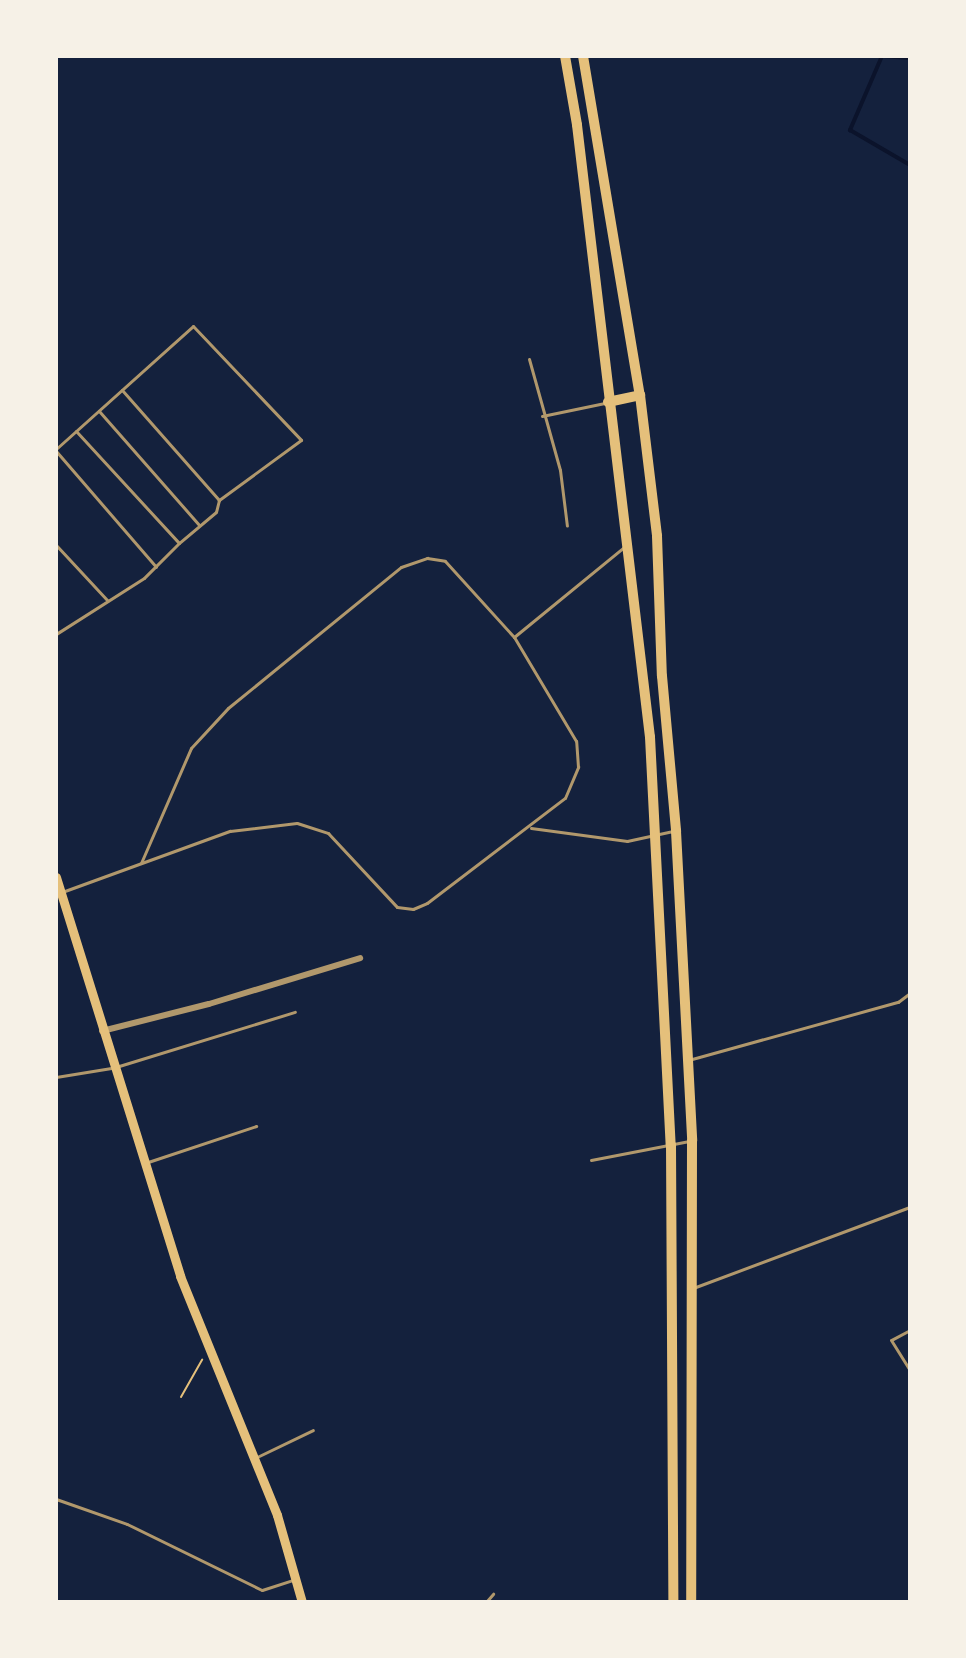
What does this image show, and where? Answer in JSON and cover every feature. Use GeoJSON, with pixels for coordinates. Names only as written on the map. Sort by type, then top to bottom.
{"type":"FeatureCollection","features":[{"type":"Feature","properties":{"kind":"highway"},"geometry":{"type":"LineString","coordinates":[[565,56],[577,125],[650,737],[671,1145],[673,1602]]}},
{"type":"Feature","properties":{"kind":"highway"},"geometry":{"type":"LineString","coordinates":[[583,56],[640,395],[657,536],[662,676],[676,831],[692,1141],[689,1289],[691,1602]]}},
{"type":"Feature","properties":{"kind":"highway"},"geometry":{"type":"LineString","coordinates":[[608,402],[640,395]]}},
{"type":"Feature","properties":{"kind":"main road"},"geometry":{"type":"LineString","coordinates":[[56,877],[180,1276],[277,1515],[302,1602]]}},
{"type":"Feature","properties":{"kind":"street"},"geometry":{"type":"LineString","coordinates":[[102,1031],[209,1004],[360,958]]}},
{"type":"Feature","properties":{"kind":"lane"},"geometry":{"type":"LineString","coordinates":[[156,567],[56,450],[193,326],[301,440],[219,500]]}},
{"type":"Feature","properties":{"kind":"lane"},"geometry":{"type":"LineString","coordinates":[[529,359],[542,416],[560,470],[567,526]]}},
{"type":"Feature","properties":{"kind":"lane"},"geometry":{"type":"LineString","coordinates":[[56,634],[128,590],[220,508],[219,500],[122,390]]}},
{"type":"Feature","properties":{"kind":"lane"},"geometry":{"type":"LineString","coordinates":[[542,416],[608,402]]}},
{"type":"Feature","properties":{"kind":"lane"},"geometry":{"type":"LineString","coordinates":[[99,411],[199,525]]}},
{"type":"Feature","properties":{"kind":"lane"},"geometry":{"type":"LineString","coordinates":[[76,431],[179,543]]}},
{"type":"Feature","properties":{"kind":"lane"},"geometry":{"type":"LineString","coordinates":[[514,637],[627,544]]}},
{"type":"Feature","properties":{"kind":"lane"},"geometry":{"type":"LineString","coordinates":[[56,545],[108,601]]}},
{"type":"Feature","properties":{"kind":"lane"},"geometry":{"type":"LineString","coordinates":[[61,892],[230,831],[297,823],[328,833],[397,907],[413,909],[427,903],[531,828],[565,798],[578,767],[576,741],[514,637],[445,561],[427,558],[401,567],[228,708],[191,748],[141,863]]}},
{"type":"Feature","properties":{"kind":"lane"},"geometry":{"type":"LineString","coordinates":[[531,828],[627,841],[676,831]]}},
{"type":"Feature","properties":{"kind":"lane"},"geometry":{"type":"LineString","coordinates":[[689,1060],[898,1002],[910,993]]}},
{"type":"Feature","properties":{"kind":"lane"},"geometry":{"type":"LineString","coordinates":[[56,1077],[114,1068],[295,1012]]}},
{"type":"Feature","properties":{"kind":"lane"},"geometry":{"type":"LineString","coordinates":[[144,1163],[256,1126]]}},
{"type":"Feature","properties":{"kind":"lane"},"geometry":{"type":"LineString","coordinates":[[591,1160],[692,1141]]}},
{"type":"Feature","properties":{"kind":"lane"},"geometry":{"type":"LineString","coordinates":[[689,1289],[760,1266],[910,1207]]}},
{"type":"Feature","properties":{"kind":"lane"},"geometry":{"type":"LineString","coordinates":[[910,1330],[891,1340],[910,1371]]}},
{"type":"Feature","properties":{"kind":"lane"},"geometry":{"type":"LineString","coordinates":[[254,1459],[313,1430]]}},
{"type":"Feature","properties":{"kind":"lane"},"geometry":{"type":"LineString","coordinates":[[56,1499],[127,1524],[262,1590],[295,1579]]}},
{"type":"Feature","properties":{"kind":"lane"},"geometry":{"type":"LineString","coordinates":[[486,1602],[493,1594]]}},
{"type":"Feature","properties":{"kind":"path"},"geometry":{"type":"LineString","coordinates":[[181,1397],[209,1348]]}},
{"type":"Feature","properties":{"kind":"waterway"},"geometry":{"type":"LineString","coordinates":[[910,58],[882,56],[850,130],[910,165]]}}]}
